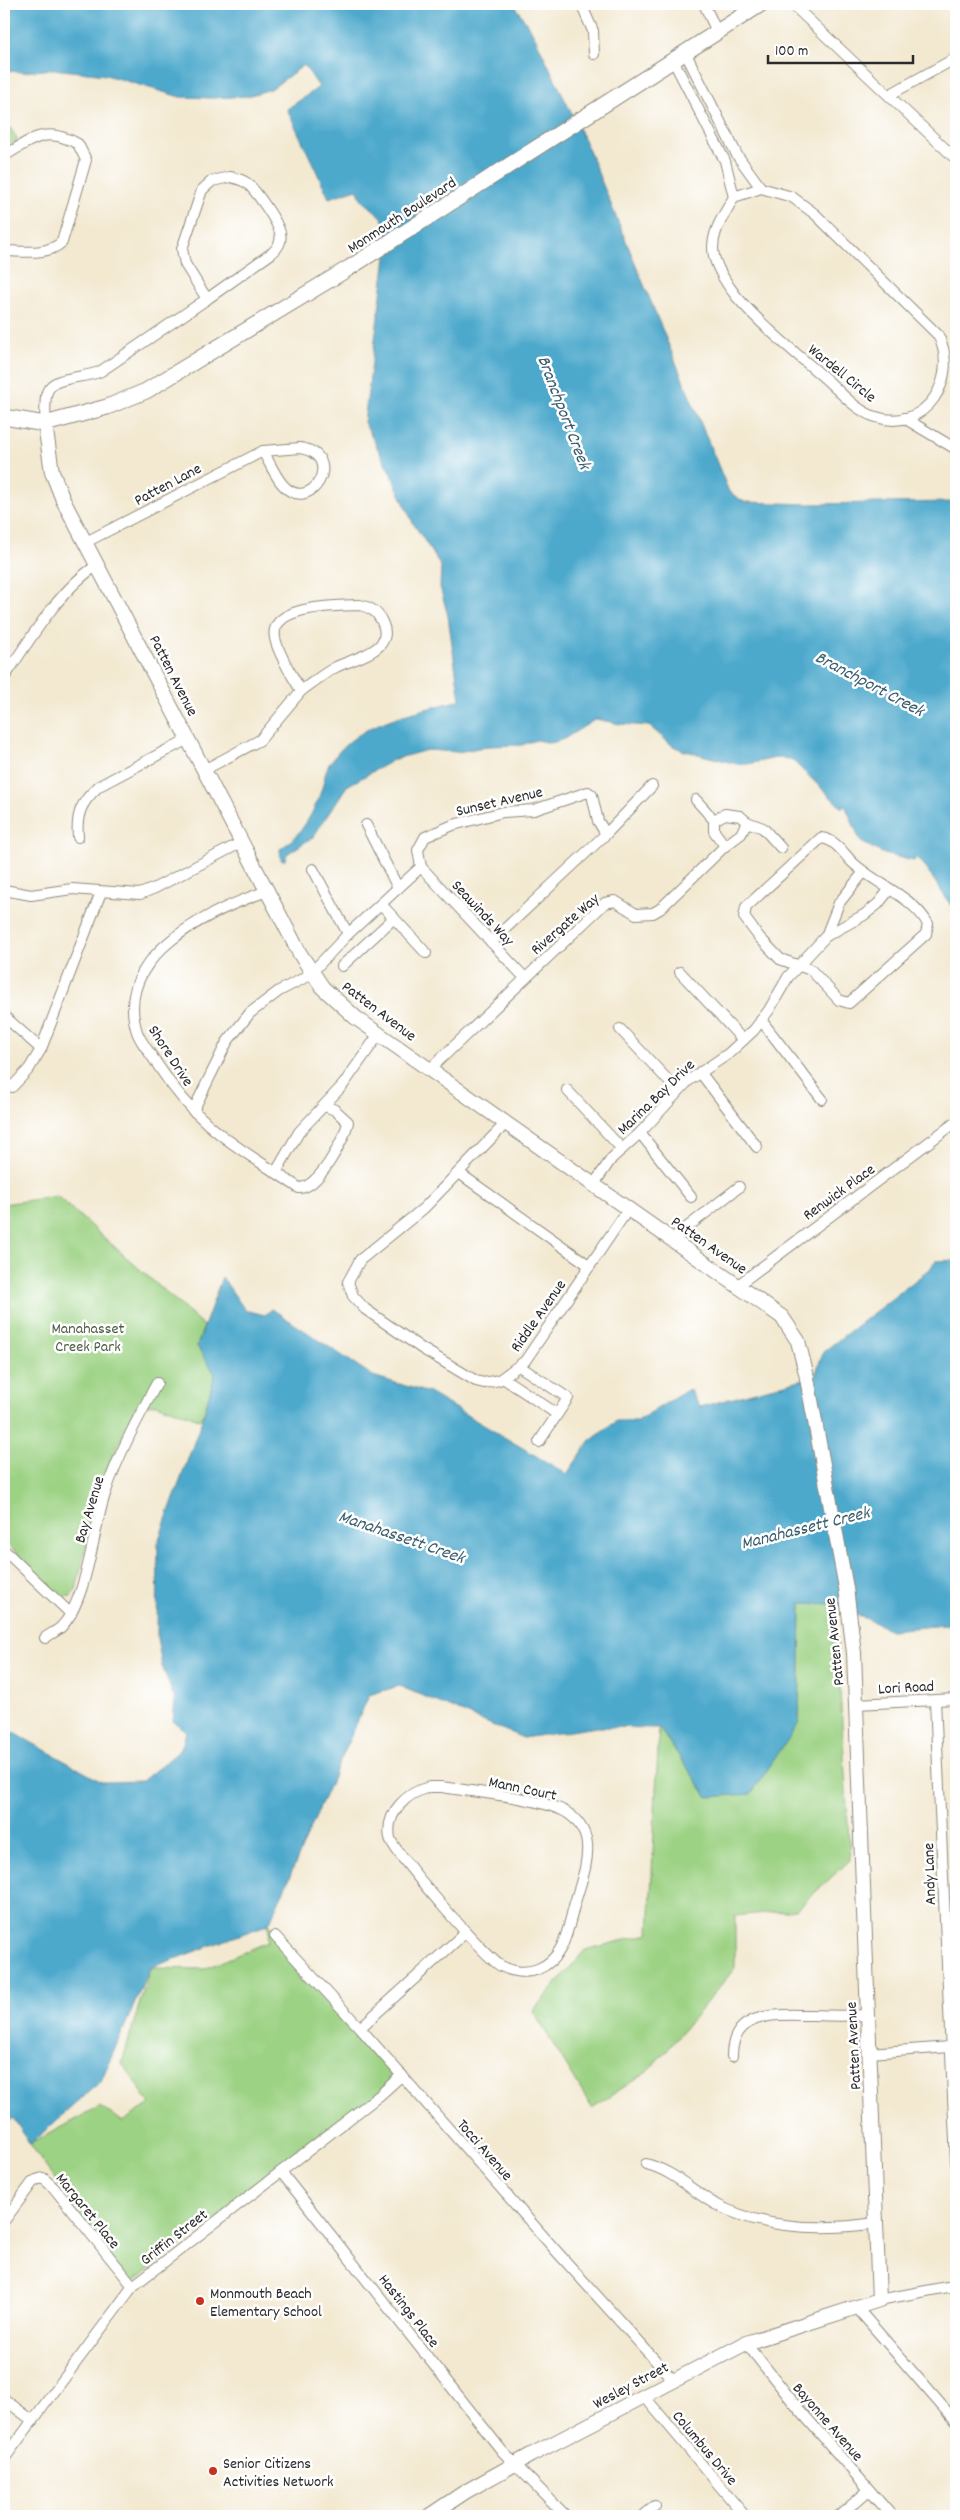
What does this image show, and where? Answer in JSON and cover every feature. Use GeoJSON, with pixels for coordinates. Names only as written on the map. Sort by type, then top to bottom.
{"type":"FeatureCollection","features":[{"type":"Feature","properties":{"kind":"main road","name":"Monmouth Boulevard"},"geometry":{"type":"LineString","coordinates":[[45,424],[107,407],[146,391],[348,268],[761,4]]}},
{"type":"Feature","properties":{"kind":"main road"},"geometry":{"type":"LineString","coordinates":[[4,417],[45,424]]}},
{"type":"Feature","properties":{"kind":"street"},"geometry":{"type":"LineString","coordinates":[[581,4],[593,31],[594,54]]}},
{"type":"Feature","properties":{"kind":"street"},"geometry":{"type":"LineString","coordinates":[[704,4],[717,32]]}},
{"type":"Feature","properties":{"kind":"street"},"geometry":{"type":"LineString","coordinates":[[792,4],[956,159]]}},
{"type":"Feature","properties":{"kind":"street"},"geometry":{"type":"LineString","coordinates":[[679,56],[737,156],[760,188],[734,197],[725,162],[679,56]]}},
{"type":"Feature","properties":{"kind":"street"},"geometry":{"type":"LineString","coordinates":[[890,95],[956,58]]}},
{"type":"Feature","properties":{"kind":"street"},"geometry":{"type":"LineString","coordinates":[[4,156],[33,138],[47,135],[78,144],[86,160],[62,242],[51,250],[4,251]]}},
{"type":"Feature","properties":{"kind":"street"},"geometry":{"type":"LineString","coordinates":[[45,424],[48,392],[52,384],[59,380],[83,378],[102,371],[207,299],[279,246],[281,238],[278,227],[253,189],[236,178],[222,178],[212,181],[202,190],[182,249],[185,264],[207,299]]}},
{"type":"Feature","properties":{"kind":"street","name":"Wardell Circle"},"geometry":{"type":"LineString","coordinates":[[734,197],[714,233],[714,256],[736,296],[776,336],[848,398],[878,418],[890,420],[904,418],[925,408],[937,395],[944,381],[945,351],[938,335],[814,214],[792,197],[760,188]]}},
{"type":"Feature","properties":{"kind":"street"},"geometry":{"type":"LineString","coordinates":[[904,418],[956,449]]}},
{"type":"Feature","properties":{"kind":"street","name":"Patten Avenue"},"geometry":{"type":"LineString","coordinates":[[45,424],[52,472],[63,500],[300,954],[323,988],[334,1000],[379,1034],[738,1285],[786,1321],[798,1341],[806,1369],[852,1628],[879,2300]]}},
{"type":"Feature","properties":{"kind":"street","name":"Patten Lane"},"geometry":{"type":"LineString","coordinates":[[86,542],[263,451],[300,448],[314,453],[322,464],[319,483],[309,492],[303,493],[288,490],[282,485],[263,451]]}},
{"type":"Feature","properties":{"kind":"street"},"geometry":{"type":"LineString","coordinates":[[4,678],[47,616],[87,572],[98,565]]}},
{"type":"Feature","properties":{"kind":"street"},"geometry":{"type":"LineString","coordinates":[[204,770],[260,740],[301,691],[337,667],[376,650],[384,636],[382,621],[378,614],[367,606],[341,606],[303,609],[283,619],[277,627],[276,642],[301,691]]}},
{"type":"Feature","properties":{"kind":"street"},"geometry":{"type":"LineString","coordinates":[[78,837],[77,819],[90,794],[99,786],[188,739]]}},
{"type":"Feature","properties":{"kind":"street"},"geometry":{"type":"LineString","coordinates":[[491,942],[606,834],[652,786]]}},
{"type":"Feature","properties":{"kind":"street","name":"Sunset Avenue"},"geometry":{"type":"LineString","coordinates":[[421,867],[418,850],[425,837],[476,818],[503,812],[534,810],[585,792],[592,795],[598,821],[606,834]]}},
{"type":"Feature","properties":{"kind":"street"},"geometry":{"type":"LineString","coordinates":[[696,800],[714,820],[714,831],[724,846]]}},
{"type":"Feature","properties":{"kind":"street"},"geometry":{"type":"LineString","coordinates":[[714,820],[725,814],[734,814],[747,822],[763,828],[782,848]]}},
{"type":"Feature","properties":{"kind":"street","name":"Rivergate Way"},"geometry":{"type":"LineString","coordinates":[[430,1069],[606,903],[615,901],[636,914],[653,913],[660,909],[702,870],[724,846],[741,834],[747,822]]}},
{"type":"Feature","properties":{"kind":"street"},"geometry":{"type":"LineString","coordinates":[[366,825],[398,888]]}},
{"type":"Feature","properties":{"kind":"street"},"geometry":{"type":"LineString","coordinates":[[821,838],[831,841],[863,873],[916,908],[926,920],[929,929],[926,934],[852,1002],[844,1003],[811,970],[780,959],[746,921],[746,907],[821,838]]}},
{"type":"Feature","properties":{"kind":"street"},"geometry":{"type":"LineString","coordinates":[[4,890],[37,896],[72,889],[133,895],[147,892],[242,842]]}},
{"type":"Feature","properties":{"kind":"street"},"geometry":{"type":"LineString","coordinates":[[193,1111],[227,1042],[239,1025],[263,1001],[313,971],[348,934],[421,867]]}},
{"type":"Feature","properties":{"kind":"street","name":"Seawinds Way"},"geometry":{"type":"LineString","coordinates":[[421,867],[525,978]]}},
{"type":"Feature","properties":{"kind":"street"},"geometry":{"type":"LineString","coordinates":[[314,870],[348,934]]}},
{"type":"Feature","properties":{"kind":"street"},"geometry":{"type":"LineString","coordinates":[[826,936],[839,903],[863,873]]}},
{"type":"Feature","properties":{"kind":"street","name":"Marina Bay Drive"},"geometry":{"type":"LineString","coordinates":[[594,1184],[612,1158],[640,1133],[678,1092],[700,1072],[743,1040],[761,1020],[788,977],[826,936],[864,915],[878,904],[889,890]]}},
{"type":"Feature","properties":{"kind":"street","name":"Shore Drive"},"geometry":{"type":"LineString","coordinates":[[267,891],[216,910],[188,927],[156,956],[137,985],[134,1016],[139,1036],[173,1088],[193,1111],[222,1136],[302,1188],[312,1183],[330,1160],[346,1132],[348,1122],[335,1110],[324,1106]]}},
{"type":"Feature","properties":{"kind":"street"},"geometry":{"type":"LineString","coordinates":[[12,1087],[29,1069],[41,1049],[101,892]]}},
{"type":"Feature","properties":{"kind":"street"},"geometry":{"type":"LineString","coordinates":[[381,904],[426,953]]}},
{"type":"Feature","properties":{"kind":"street"},"geometry":{"type":"LineString","coordinates":[[342,966],[394,918]]}},
{"type":"Feature","properties":{"kind":"street"},"geometry":{"type":"LineString","coordinates":[[680,972],[743,1040]]}},
{"type":"Feature","properties":{"kind":"street"},"geometry":{"type":"LineString","coordinates":[[4,1016],[41,1049]]}},
{"type":"Feature","properties":{"kind":"street"},"geometry":{"type":"LineString","coordinates":[[761,1020],[822,1099]]}},
{"type":"Feature","properties":{"kind":"street"},"geometry":{"type":"LineString","coordinates":[[620,1029],[678,1092]]}},
{"type":"Feature","properties":{"kind":"street"},"geometry":{"type":"LineString","coordinates":[[276,1172],[299,1132],[311,1117],[324,1106],[379,1034]]}},
{"type":"Feature","properties":{"kind":"street"},"geometry":{"type":"LineString","coordinates":[[700,1072],[757,1147]]}},
{"type":"Feature","properties":{"kind":"street"},"geometry":{"type":"LineString","coordinates":[[567,1090],[622,1149]]}},
{"type":"Feature","properties":{"kind":"street"},"geometry":{"type":"LineString","coordinates":[[506,1122],[424,1208],[360,1260],[348,1282],[353,1296],[365,1309],[421,1348],[476,1381],[492,1382],[503,1378],[557,1414]]}},
{"type":"Feature","properties":{"kind":"street","name":"Renwick Place"},"geometry":{"type":"LineString","coordinates":[[738,1285],[956,1122]]}},
{"type":"Feature","properties":{"kind":"street"},"geometry":{"type":"LineString","coordinates":[[640,1133],[692,1197]]}},
{"type":"Feature","properties":{"kind":"street"},"geometry":{"type":"LineString","coordinates":[[459,1173],[590,1266]]}},
{"type":"Feature","properties":{"kind":"street"},"geometry":{"type":"LineString","coordinates":[[672,1239],[739,1188]]}},
{"type":"Feature","properties":{"kind":"street","name":"Riddle Avenue"},"geometry":{"type":"LineString","coordinates":[[503,1378],[519,1366],[590,1266],[628,1208]]}},
{"type":"Feature","properties":{"kind":"street"},"geometry":{"type":"LineString","coordinates":[[519,1366],[568,1398],[539,1442]]}},
{"type":"Feature","properties":{"kind":"street","name":"Bay Avenue"},"geometry":{"type":"LineString","coordinates":[[45,1638],[61,1628],[71,1614],[79,1595],[105,1493],[135,1422],[156,1383]]}},
{"type":"Feature","properties":{"kind":"street"},"geometry":{"type":"LineString","coordinates":[[4,1550],[71,1614]]}},
{"type":"Feature","properties":{"kind":"street","name":"Lori Road"},"geometry":{"type":"LineString","coordinates":[[856,1704],[956,1699]]}},
{"type":"Feature","properties":{"kind":"street","name":"Andy Lane"},"geometry":{"type":"LineString","coordinates":[[935,1700],[956,2163]]}},
{"type":"Feature","properties":{"kind":"street","name":"Mann Court"},"geometry":{"type":"LineString","coordinates":[[442,1787],[542,1804],[565,1811],[573,1817],[583,1832],[587,1843],[586,1857],[565,1939],[552,1960],[538,1969],[528,1972],[513,1971],[494,1962],[466,1932],[392,1844],[390,1829],[392,1818],[402,1800],[421,1788],[442,1787]]}},
{"type":"Feature","properties":{"kind":"street"},"geometry":{"type":"LineString","coordinates":[[360,2028],[466,1932]]}},
{"type":"Feature","properties":{"kind":"street","name":"Tocci Avenue"},"geometry":{"type":"LineString","coordinates":[[276,1936],[402,2075],[551,2246],[674,2381]]}},
{"type":"Feature","properties":{"kind":"street"},"geometry":{"type":"LineString","coordinates":[[732,2056],[736,2035],[743,2026],[755,2019],[775,2014],[867,2015]]}},
{"type":"Feature","properties":{"kind":"street"},"geometry":{"type":"LineString","coordinates":[[869,2053],[950,2047]]}},
{"type":"Feature","properties":{"kind":"street","name":"Griffin Street"},"geometry":{"type":"LineString","coordinates":[[4,2459],[133,2286],[380,2095],[402,2075]]}},
{"type":"Feature","properties":{"kind":"street"},"geometry":{"type":"LineString","coordinates":[[646,2164],[664,2170],[716,2205],[762,2222],[807,2228],[876,2223]]}},
{"type":"Feature","properties":{"kind":"street","name":"Hastings Place"},"geometry":{"type":"LineString","coordinates":[[281,2172],[502,2451],[517,2464],[566,2516]]}},
{"type":"Feature","properties":{"kind":"street","name":"Margaret Place"},"geometry":{"type":"LineString","coordinates":[[4,2221],[32,2183],[40,2178],[54,2188],[133,2286]]}},
{"type":"Feature","properties":{"kind":"street"},"geometry":{"type":"LineString","coordinates":[[879,2300],[956,2287]]}},
{"type":"Feature","properties":{"kind":"street","name":"Wesley Street"},"geometry":{"type":"LineString","coordinates":[[429,2516],[465,2492],[746,2343],[879,2300]]}},
{"type":"Feature","properties":{"kind":"street"},"geometry":{"type":"LineString","coordinates":[[857,2308],[956,2422]]}},
{"type":"Feature","properties":{"kind":"street","name":"Bayonne Avenue"},"geometry":{"type":"LineString","coordinates":[[746,2343],[796,2407],[892,2516]]}},
{"type":"Feature","properties":{"kind":"street","name":"Columbus Drive"},"geometry":{"type":"LineString","coordinates":[[644,2396],[746,2516]]}},
{"type":"Feature","properties":{"kind":"street"},"geometry":{"type":"LineString","coordinates":[[4,2399],[33,2421]]}},
{"type":"Feature","properties":{"kind":"street"},"geometry":{"type":"LineString","coordinates":[[839,2516],[869,2490]]}},
{"type":"Feature","properties":{"kind":"street"},"geometry":{"type":"LineString","coordinates":[[643,2516],[655,2506]]}},
{"type":"Feature","properties":{"kind":"green space"},"geometry":{"type":"Polygon","coordinates":[[[4,118],[18,140],[4,149],[4,118]]]}},
{"type":"Feature","properties":{"kind":"green space","name":"Manahasset Creek Park"},"geometry":{"type":"Polygon","coordinates":[[[57,1196],[204,1326],[197,1346],[215,1374],[202,1420],[156,1404],[135,1407],[99,1489],[76,1590],[71,1596],[62,1597],[4,1541],[4,1204],[57,1196]]]}},
{"type":"Feature","properties":{"kind":"green space"},"geometry":{"type":"Polygon","coordinates":[[[801,1602],[835,1604],[850,1860],[796,1910],[735,1916],[735,1968],[650,2070],[592,2108],[533,2011],[585,1950],[649,1934],[659,1728],[708,1797],[799,1723],[801,1602]]]}},
{"type":"Feature","properties":{"kind":"green space"},"geometry":{"type":"Polygon","coordinates":[[[269,1924],[400,2078],[128,2286],[30,2144],[100,2106],[122,2122],[150,2104],[122,2063],[150,1968],[204,1969],[268,1942],[269,1924]]]}},
{"type":"Feature","properties":{"kind":"water","name":"Branchport Creek"},"geometry":{"type":"Polygon","coordinates":[[[4,4],[514,4],[534,35],[587,146],[729,492],[744,502],[808,504],[956,502],[956,913],[922,862],[916,857],[914,861],[884,854],[861,842],[845,805],[842,808],[791,759],[776,758],[748,764],[737,764],[682,750],[673,746],[649,726],[620,724],[596,719],[564,739],[551,743],[536,740],[522,745],[489,746],[458,752],[427,750],[395,759],[347,786],[313,837],[287,854],[285,860],[281,860],[280,849],[303,828],[318,800],[330,763],[342,748],[372,727],[388,720],[460,700],[448,616],[440,587],[441,566],[413,523],[391,474],[364,422],[386,257],[386,232],[382,217],[362,200],[357,189],[329,198],[287,109],[319,87],[304,65],[271,89],[248,96],[213,98],[180,97],[106,75],[53,69],[23,72],[4,71],[4,4]]]}},
{"type":"Feature","properties":{"kind":"water","name":"Manahassett Creek"},"geometry":{"type":"Polygon","coordinates":[[[956,1260],[956,1624],[891,1630],[835,1604],[801,1603],[799,1723],[751,1794],[708,1797],[659,1728],[597,1727],[523,1738],[399,1686],[369,1695],[269,1924],[150,1968],[101,2081],[30,2144],[13,2118],[4,2127],[4,1727],[102,1782],[142,1781],[178,1752],[183,1744],[186,1731],[173,1721],[175,1700],[162,1666],[157,1638],[158,1542],[202,1420],[215,1374],[197,1346],[222,1277],[245,1310],[265,1315],[272,1309],[373,1376],[429,1393],[567,1474],[589,1442],[616,1421],[637,1421],[689,1389],[700,1407],[815,1376],[823,1352],[930,1269],[935,1261],[956,1260]]]}},
{"type":"Feature","properties":{"kind":"place","name":"Monmouth Beach Elementary School"},"geometry":{"type":"Point","coordinates":[200,2301]}},
{"type":"Feature","properties":{"kind":"place","name":"Senior Citizens Activities Network"},"geometry":{"type":"Point","coordinates":[213,2471]}}]}
